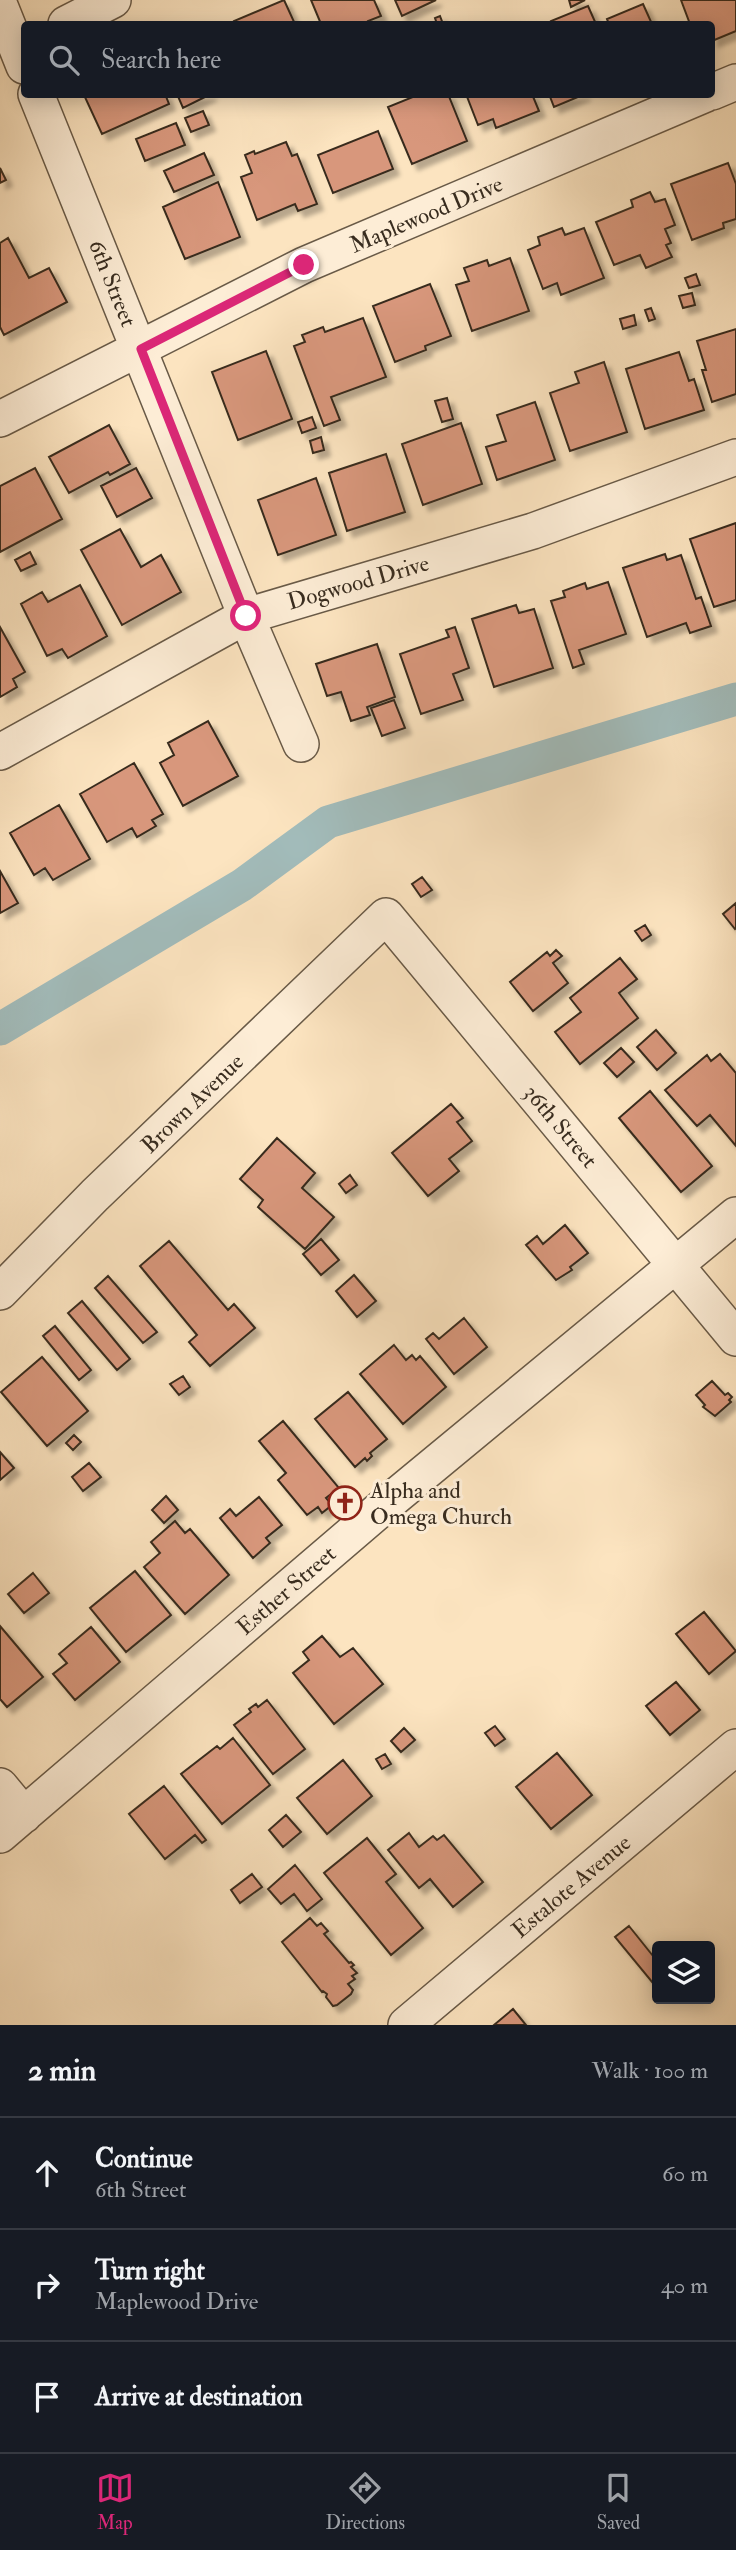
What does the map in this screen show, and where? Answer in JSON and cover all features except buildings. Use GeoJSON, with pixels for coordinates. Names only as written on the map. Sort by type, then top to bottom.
{"type":"FeatureCollection","features":[{"type":"Feature","properties":{"kind":"street"},"geometry":{"type":"LineString","coordinates":[[72,21],[113,0]]}},
{"type":"Feature","properties":{"kind":"street"},"geometry":{"type":"LineString","coordinates":[[0,6],[17,55]]}},
{"type":"Feature","properties":{"kind":"street"},"geometry":{"type":"LineString","coordinates":[[715,91],[736,82]]}},
{"type":"Feature","properties":{"kind":"street","name":"6th Street"},"geometry":{"type":"LineString","coordinates":[[38,98],[141,349],[246,616],[301,744]]}},
{"type":"Feature","properties":{"kind":"street","name":"Maplewood Drive"},"geometry":{"type":"LineString","coordinates":[[0,419],[304,265],[697,98]]}},
{"type":"Feature","properties":{"kind":"street","name":"Dogwood Drive"},"geometry":{"type":"LineString","coordinates":[[0,752],[246,616],[533,531],[736,457]]}},
{"type":"Feature","properties":{"kind":"street","name":"36th Street"},"geometry":{"type":"LineString","coordinates":[[386,916],[736,1338]]}},
{"type":"Feature","properties":{"kind":"street","name":"Brown Avenue"},"geometry":{"type":"LineString","coordinates":[[0,1292],[95,1195],[386,916]]}},
{"type":"Feature","properties":{"kind":"street","name":"Esther Street"},"geometry":{"type":"LineString","coordinates":[[12,1825],[384,1506],[736,1214]]}},
{"type":"Feature","properties":{"kind":"street","name":"Estalote Avenue"},"geometry":{"type":"LineString","coordinates":[[405,2025],[736,1746]]}},
{"type":"Feature","properties":{"kind":"street"},"geometry":{"type":"LineString","coordinates":[[0,1786],[12,1825]]}},
{"type":"Feature","properties":{"kind":"waterway"},"geometry":{"type":"LineString","coordinates":[[0,1029],[242,885],[328,822],[736,699]]}},
{"type":"Feature","properties":{"kind":"place","name":"Alpha and Omega Church"},"geometry":{"type":"Point","coordinates":[345,1503]}},
{"type":"Feature","properties":{"kind":"route"},"geometry":{"type":"LineString","coordinates":[[246,616],[141,349],[304,265]]}}]}
